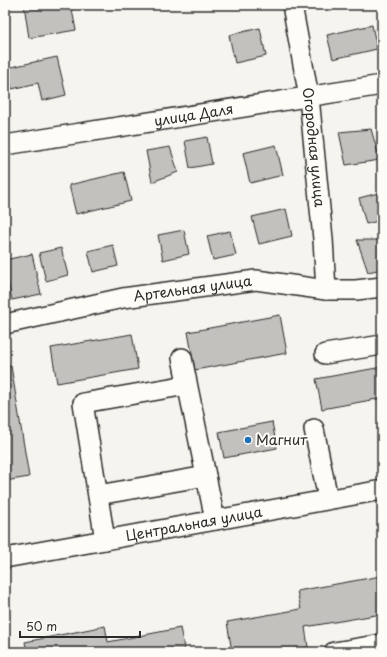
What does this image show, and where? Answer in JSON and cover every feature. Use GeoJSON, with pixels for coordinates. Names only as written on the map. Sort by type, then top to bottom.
{"type":"FeatureCollection","features":[{"type":"Feature","properties":{"kind":"street","name":"Огородная улица"},"geometry":{"type":"LineString","coordinates":[[292,5],[308,97],[323,239],[326,290]]}},
{"type":"Feature","properties":{"kind":"street","name":"улица Даля"},"geometry":{"type":"LineString","coordinates":[[5,145],[382,86]]}},
{"type":"Feature","properties":{"kind":"street","name":"Артельная улица"},"geometry":{"type":"LineString","coordinates":[[5,324],[123,298],[256,280],[326,290],[356,290],[382,287]]}},
{"type":"Feature","properties":{"kind":"street"},"geometry":{"type":"LineString","coordinates":[[325,354],[382,345]]}},
{"type":"Feature","properties":{"kind":"street"},"geometry":{"type":"LineString","coordinates":[[182,358],[215,520]]}},
{"type":"Feature","properties":{"kind":"street"},"geometry":{"type":"LineString","coordinates":[[105,540],[83,403],[187,385]]}},
{"type":"Feature","properties":{"kind":"street"},"geometry":{"type":"LineString","coordinates":[[314,429],[328,499]]}},
{"type":"Feature","properties":{"kind":"street"},"geometry":{"type":"LineString","coordinates":[[98,495],[206,476]]}},
{"type":"Feature","properties":{"kind":"street","name":"Центральная улица"},"geometry":{"type":"LineString","coordinates":[[5,558],[382,490]]}},
{"type":"Feature","properties":{"kind":"street"},"geometry":{"type":"LineString","coordinates":[[334,652],[382,644]]}},
{"type":"Feature","properties":{"kind":"building"},"geometry":{"type":"Polygon","coordinates":[[[24,5],[71,5],[76,30],[29,38],[24,5]]]}},
{"type":"Feature","properties":{"kind":"building"},"geometry":{"type":"Polygon","coordinates":[[[372,25],[377,49],[333,59],[327,35],[372,25]]]}},
{"type":"Feature","properties":{"kind":"building"},"geometry":{"type":"Polygon","coordinates":[[[260,28],[266,56],[235,63],[229,35],[260,28]]]}},
{"type":"Feature","properties":{"kind":"building"},"geometry":{"type":"Polygon","coordinates":[[[57,57],[66,95],[42,101],[38,83],[12,89],[7,68],[57,57]]]}},
{"type":"Feature","properties":{"kind":"building"},"geometry":{"type":"Polygon","coordinates":[[[371,129],[380,160],[346,165],[339,132],[371,129]]]}},
{"type":"Feature","properties":{"kind":"building"},"geometry":{"type":"Polygon","coordinates":[[[207,137],[212,164],[190,168],[185,141],[207,137]]]}},
{"type":"Feature","properties":{"kind":"building"},"geometry":{"type":"Polygon","coordinates":[[[276,145],[283,175],[250,183],[243,153],[276,145]]]}},
{"type":"Feature","properties":{"kind":"building"},"geometry":{"type":"Polygon","coordinates":[[[170,147],[178,172],[152,182],[146,151],[170,147]]]}},
{"type":"Feature","properties":{"kind":"building"},"geometry":{"type":"Polygon","coordinates":[[[124,172],[131,201],[76,214],[69,185],[124,172]]]}},
{"type":"Feature","properties":{"kind":"building"},"geometry":{"type":"Polygon","coordinates":[[[382,192],[382,220],[366,224],[359,198],[382,192]]]}},
{"type":"Feature","properties":{"kind":"building"},"geometry":{"type":"Polygon","coordinates":[[[286,209],[292,236],[259,244],[252,217],[286,209]]]}},
{"type":"Feature","properties":{"kind":"building"},"geometry":{"type":"Polygon","coordinates":[[[184,230],[189,254],[163,260],[158,235],[184,230]]]}},
{"type":"Feature","properties":{"kind":"building"},"geometry":{"type":"Polygon","coordinates":[[[230,231],[236,255],[213,260],[207,236],[230,231]]]}},
{"type":"Feature","properties":{"kind":"building"},"geometry":{"type":"Polygon","coordinates":[[[357,240],[382,240],[382,269],[368,272],[357,240]]]}},
{"type":"Feature","properties":{"kind":"building"},"geometry":{"type":"Polygon","coordinates":[[[113,245],[118,266],[93,272],[88,251],[113,245]]]}},
{"type":"Feature","properties":{"kind":"building"},"geometry":{"type":"Polygon","coordinates":[[[61,248],[68,275],[46,281],[39,253],[61,248]]]}},
{"type":"Feature","properties":{"kind":"building"},"geometry":{"type":"Polygon","coordinates":[[[32,254],[41,294],[12,300],[5,270],[5,260],[32,254]]]}},
{"type":"Feature","properties":{"kind":"building"},"geometry":{"type":"Polygon","coordinates":[[[280,315],[287,353],[195,370],[188,332],[280,315]]]}},
{"type":"Feature","properties":{"kind":"building"},"geometry":{"type":"Polygon","coordinates":[[[132,334],[138,369],[57,383],[51,348],[132,334]]]}},
{"type":"Feature","properties":{"kind":"building"},"geometry":{"type":"Polygon","coordinates":[[[11,366],[29,477],[5,481],[5,367],[11,366]]]}},
{"type":"Feature","properties":{"kind":"building"},"geometry":{"type":"Polygon","coordinates":[[[382,367],[382,398],[322,409],[316,379],[382,367]]]}},
{"type":"Feature","properties":{"kind":"building","name":"Магнит"},"geometry":{"type":"Polygon","coordinates":[[[272,422],[277,448],[224,458],[219,432],[272,422]]]}},
{"type":"Feature","properties":{"kind":"building"},"geometry":{"type":"Polygon","coordinates":[[[381,576],[382,614],[305,627],[308,647],[278,652],[232,652],[227,622],[301,609],[297,591],[381,576]]]}},
{"type":"Feature","properties":{"kind":"building"},"geometry":{"type":"Polygon","coordinates":[[[105,626],[108,642],[180,628],[185,652],[27,652],[25,642],[105,626]]]}},
{"type":"Feature","properties":{"kind":"place","name":"Магнит"},"geometry":{"type":"Point","coordinates":[248,440]}}]}
